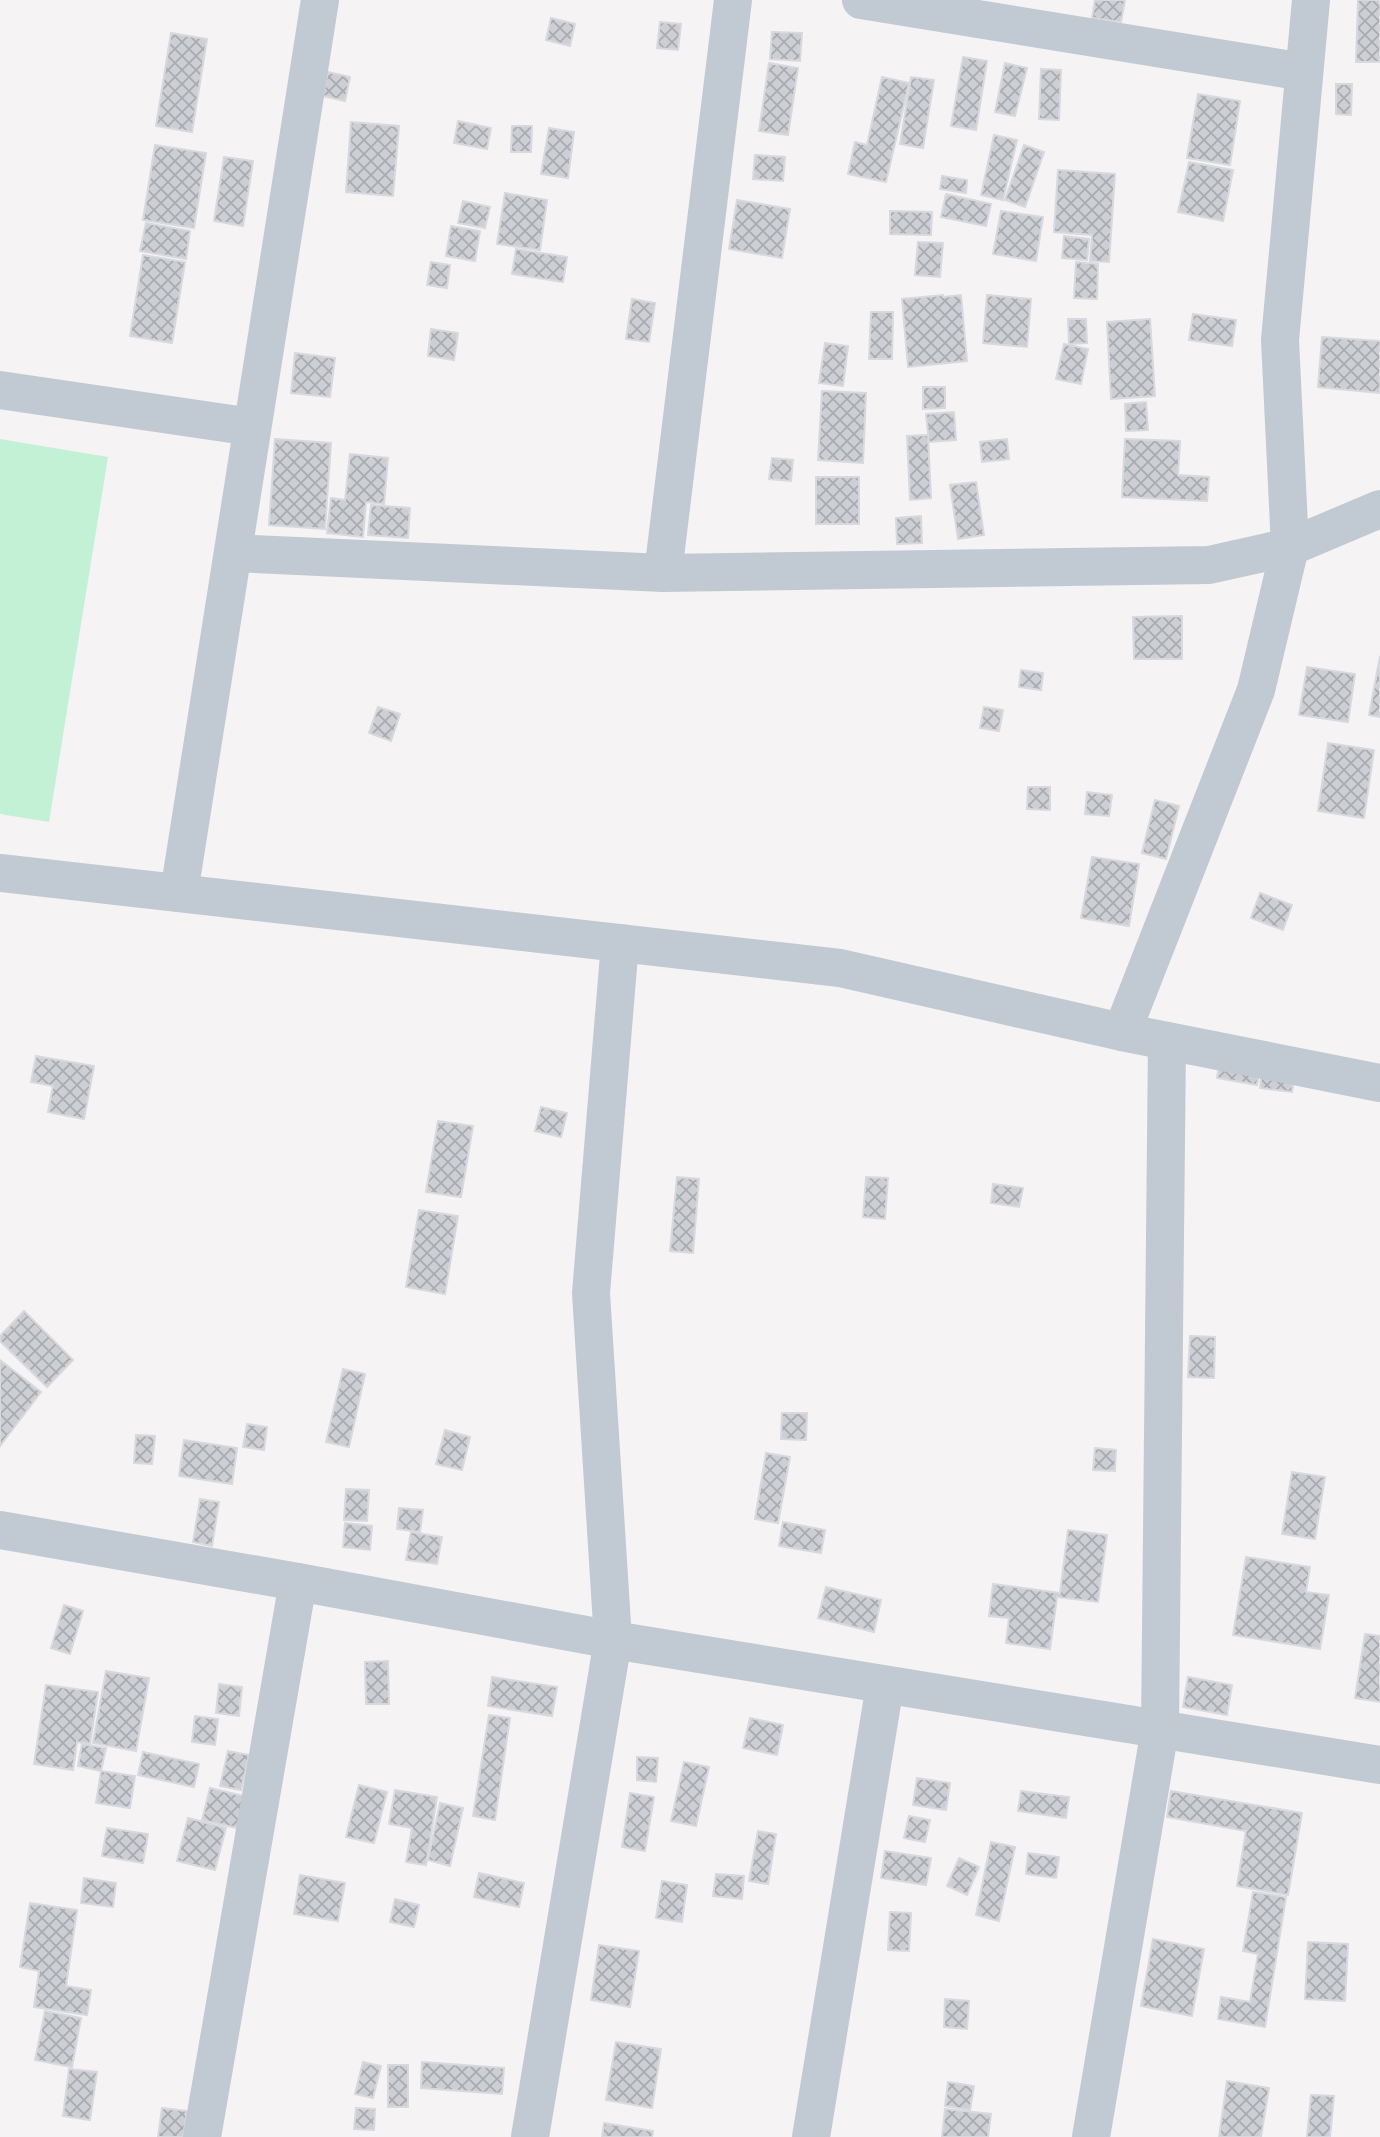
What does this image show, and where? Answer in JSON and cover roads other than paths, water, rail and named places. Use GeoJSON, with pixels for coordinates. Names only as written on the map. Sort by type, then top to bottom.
{"type":"FeatureCollection","features":[{"type":"Feature","properties":{"kind":"street"},"geometry":{"type":"LineString","coordinates":[[179,893],[320,0]]}},
{"type":"Feature","properties":{"kind":"street"},"geometry":{"type":"LineString","coordinates":[[663,573],[733,0]]}},
{"type":"Feature","properties":{"kind":"street"},"geometry":{"type":"LineString","coordinates":[[861,0],[1304,72]]}},
{"type":"Feature","properties":{"kind":"street"},"geometry":{"type":"LineString","coordinates":[[1122,1032],[1256,690],[1290,547],[1280,340],[1311,0]]}},
{"type":"Feature","properties":{"kind":"street"},"geometry":{"type":"LineString","coordinates":[[0,390],[252,427]]}},
{"type":"Feature","properties":{"kind":"street"},"geometry":{"type":"LineString","coordinates":[[233,553],[663,573],[1209,565],[1290,547],[1380,509]]}},
{"type":"Feature","properties":{"kind":"street"},"geometry":{"type":"LineString","coordinates":[[0,873],[840,968],[1122,1032],[1380,1083]]}},
{"type":"Feature","properties":{"kind":"street"},"geometry":{"type":"LineString","coordinates":[[530,2137],[613,1640],[591,1293],[620,943]]}},
{"type":"Feature","properties":{"kind":"street"},"geometry":{"type":"LineString","coordinates":[[1091,2137],[1160,1729],[1167,1041]]}},
{"type":"Feature","properties":{"kind":"street"},"geometry":{"type":"LineString","coordinates":[[0,1530],[613,1640],[1380,1765]]}},
{"type":"Feature","properties":{"kind":"street"},"geometry":{"type":"LineString","coordinates":[[202,2137],[298,1582]]}},
{"type":"Feature","properties":{"kind":"street"},"geometry":{"type":"LineString","coordinates":[[811,2137],[885,1685]]}}]}
